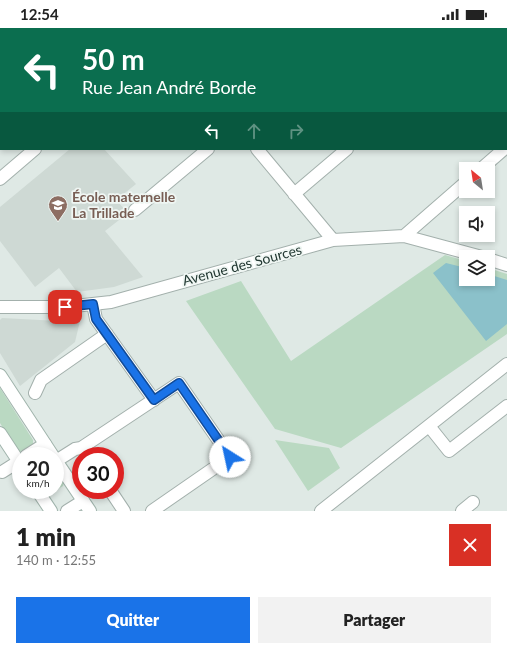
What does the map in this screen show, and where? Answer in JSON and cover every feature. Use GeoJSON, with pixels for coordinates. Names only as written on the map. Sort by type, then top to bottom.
{"type":"FeatureCollection","features":[{"type":"Feature","properties":{"kind":"street"},"geometry":{"type":"LineString","coordinates":[[0,179],[34,150]]}},
{"type":"Feature","properties":{"kind":"street"},"geometry":{"type":"LineString","coordinates":[[135,210],[207,150]]}},
{"type":"Feature","properties":{"kind":"street"},"geometry":{"type":"LineString","coordinates":[[258,150],[333,240]]}},
{"type":"Feature","properties":{"kind":"street"},"geometry":{"type":"LineString","coordinates":[[294,194],[346,150]]}},
{"type":"Feature","properties":{"kind":"street"},"geometry":{"type":"LineString","coordinates":[[489,162],[504,150]]}},
{"type":"Feature","properties":{"kind":"street"},"geometry":{"type":"LineString","coordinates":[[404,236],[459,188]]}},
{"type":"Feature","properties":{"kind":"street","name":"Avenue des Sources"},"geometry":{"type":"LineString","coordinates":[[0,307],[50,307],[111,302],[333,240],[404,236],[459,251]]}},
{"type":"Feature","properties":{"kind":"street"},"geometry":{"type":"LineString","coordinates":[[495,261],[507,265]]}},
{"type":"Feature","properties":{"kind":"street"},"geometry":{"type":"LineString","coordinates":[[93,304],[96,319],[154,400]]}},
{"type":"Feature","properties":{"kind":"street"},"geometry":{"type":"LineString","coordinates":[[35,393],[41,380],[107,334]]}},
{"type":"Feature","properties":{"kind":"street"},"geometry":{"type":"LineString","coordinates":[[321,511],[507,364]]}},
{"type":"Feature","properties":{"kind":"street"},"geometry":{"type":"LineString","coordinates":[[0,376],[47,447]]}},
{"type":"Feature","properties":{"kind":"street"},"geometry":{"type":"LineString","coordinates":[[91,447],[179,383],[230,457],[152,511]]}},
{"type":"Feature","properties":{"kind":"street"},"geometry":{"type":"LineString","coordinates":[[429,426],[449,451],[507,406]]}},
{"type":"Feature","properties":{"kind":"street"},"geometry":{"type":"LineString","coordinates":[[0,433],[12,448]]}},
{"type":"Feature","properties":{"kind":"street"},"geometry":{"type":"LineString","coordinates":[[41,447],[45,444]]}},
{"type":"Feature","properties":{"kind":"street"},"geometry":{"type":"LineString","coordinates":[[2,472],[12,466]]}},
{"type":"Feature","properties":{"kind":"street"},"geometry":{"type":"LineString","coordinates":[[64,473],[86,506],[67,511]]}},
{"type":"Feature","properties":{"kind":"street"},"geometry":{"type":"LineString","coordinates":[[43,499],[51,511]]}},
{"type":"Feature","properties":{"kind":"street"},"geometry":{"type":"LineString","coordinates":[[116,499],[124,511]]}},
{"type":"Feature","properties":{"kind":"street"},"geometry":{"type":"LineString","coordinates":[[462,511],[473,502]]}},
{"type":"Feature","properties":{"kind":"shaded area","name":"École maternelle La Trillade"},"geometry":{"type":"Polygon","coordinates":[[[69,150],[105,150],[136,184],[116,200],[128,213],[105,231],[143,277],[114,287],[77,292],[59,268],[35,287],[0,241],[0,207],[69,150]]]}},
{"type":"Feature","properties":{"kind":"shaded area"},"geometry":{"type":"Polygon","coordinates":[[[2,318],[80,321],[75,342],[20,386],[0,353],[0,320],[2,318]]]}},
{"type":"Feature","properties":{"kind":"green space"},"geometry":{"type":"Polygon","coordinates":[[[445,255],[459,259],[459,286],[495,286],[495,270],[507,274],[507,334],[341,448],[275,429],[186,301],[241,281],[291,361],[445,255]]]}},
{"type":"Feature","properties":{"kind":"green space"},"geometry":{"type":"Polygon","coordinates":[[[0,388],[33,440],[33,446],[14,447],[0,423],[0,388]]]}},
{"type":"Feature","properties":{"kind":"green space"},"geometry":{"type":"Polygon","coordinates":[[[275,440],[329,448],[340,468],[308,491],[275,440]]]}},
{"type":"Feature","properties":{"kind":"water"},"geometry":{"type":"Polygon","coordinates":[[[446,263],[459,266],[459,286],[495,286],[495,276],[507,280],[507,324],[486,341],[433,273],[446,263]]]}},
{"type":"Feature","properties":{"kind":"place","name":"École maternelle La Trillade"},"geometry":{"type":"Point","coordinates":[58,222]}},
{"type":"Feature","properties":{"kind":"route"},"geometry":{"type":"LineString","coordinates":[[65,307],[93,304],[96,319],[154,400],[179,383],[230,457]]}}]}
